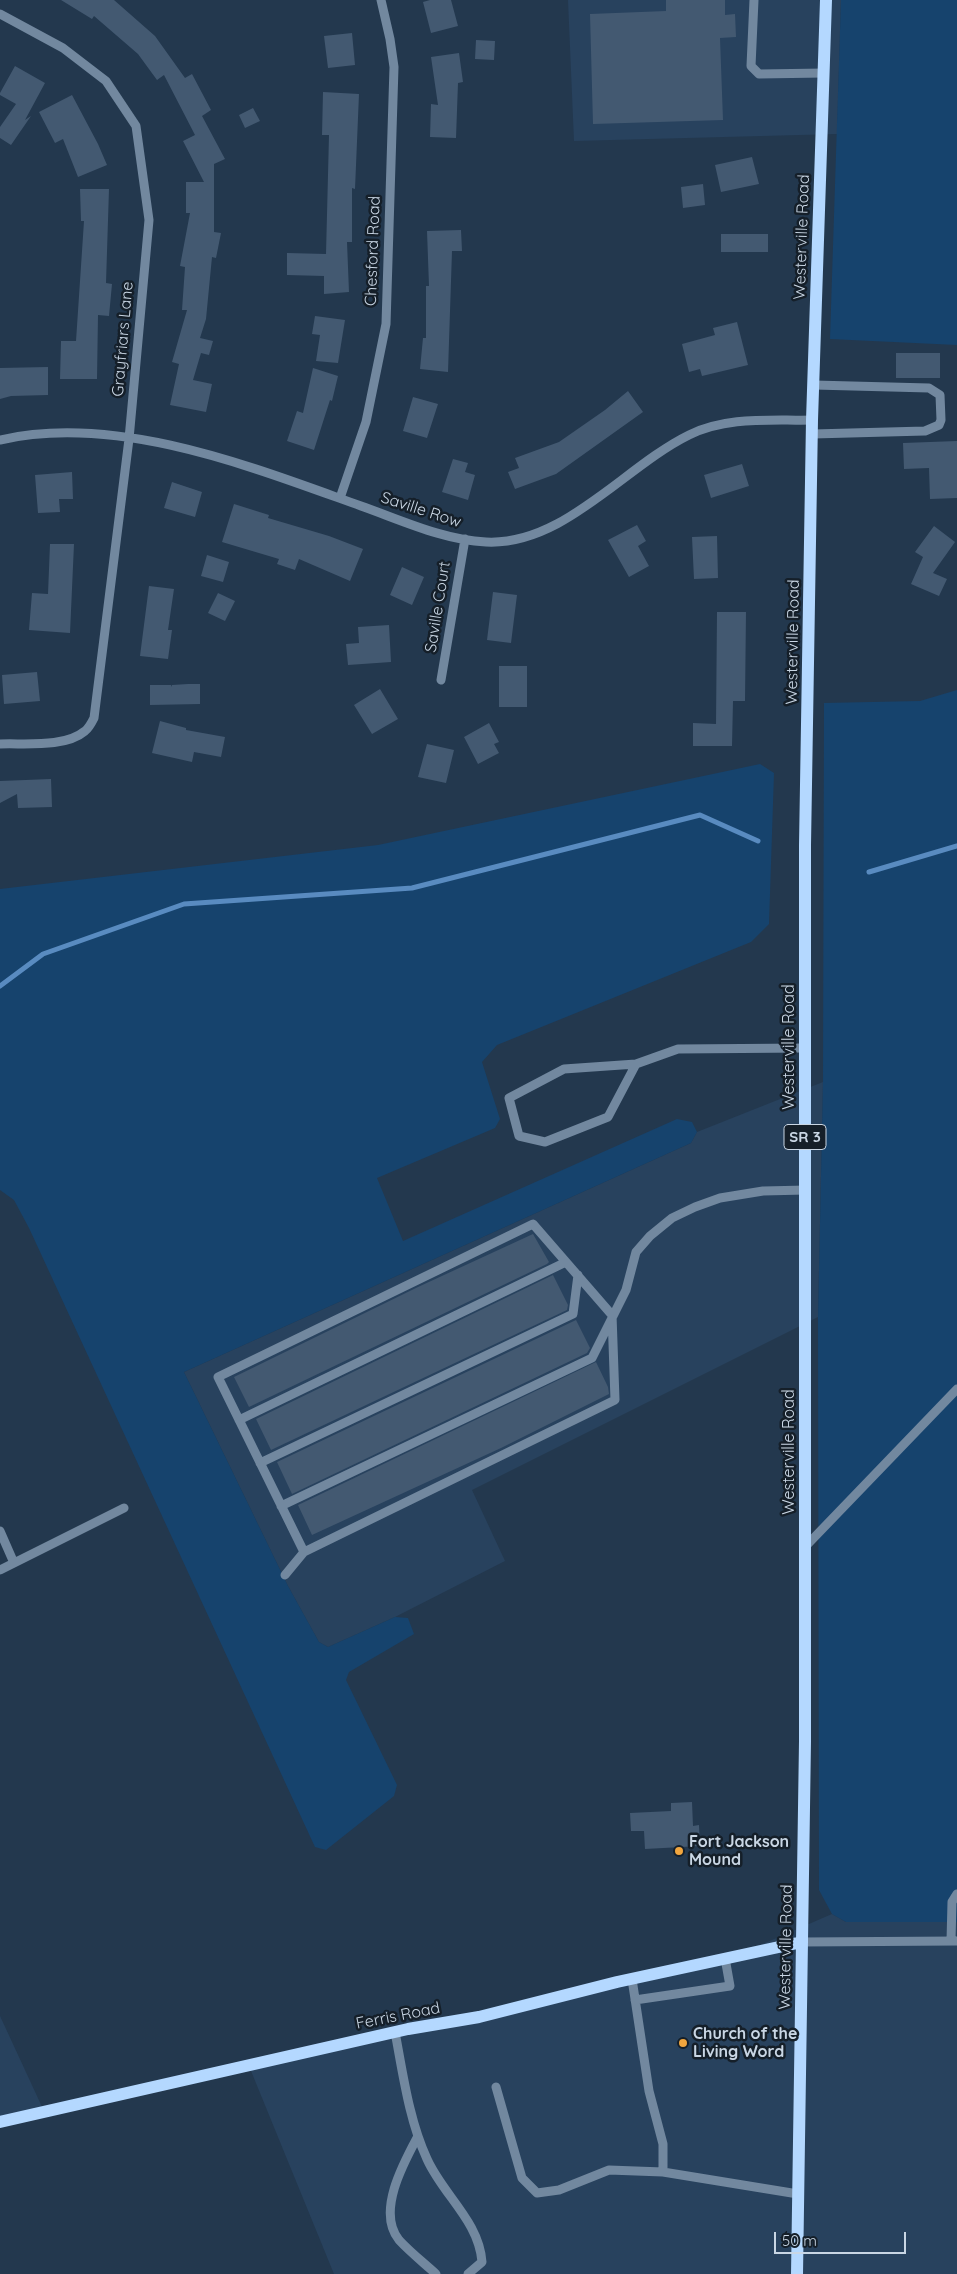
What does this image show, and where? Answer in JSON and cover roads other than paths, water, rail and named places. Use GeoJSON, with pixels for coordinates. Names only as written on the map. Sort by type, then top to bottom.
{"type":"FeatureCollection","features":[{"type":"Feature","properties":{"kind":"main road","name":"Westerville Road"},"geometry":{"type":"LineString","coordinates":[[797,2274],[805,1547],[805,845],[812,420],[826,0]]}},
{"type":"Feature","properties":{"kind":"main road","name":"Ferris Road"},"geometry":{"type":"LineString","coordinates":[[0,2122],[395,2032],[479,2017],[632,1979],[802,1942]]}},
{"type":"Feature","properties":{"kind":"street","name":"Chesford Road"},"geometry":{"type":"LineString","coordinates":[[340,498],[366,422],[386,324],[394,67],[389,31],[380,0]]}},
{"type":"Feature","properties":{"kind":"street"},"geometry":{"type":"LineString","coordinates":[[754,0],[751,66],[754,71],[759,74],[824,73]]}},
{"type":"Feature","properties":{"kind":"street","name":"Grayfriars Lane"},"geometry":{"type":"LineString","coordinates":[[0,14],[63,48],[106,81],[136,126],[149,220],[129,439],[94,718],[86,730],[72,738],[57,741],[0,744]]}},
{"type":"Feature","properties":{"kind":"street"},"geometry":{"type":"LineString","coordinates":[[813,434],[925,431],[939,425],[941,420],[940,395],[929,388],[814,386]]}},
{"type":"Feature","properties":{"kind":"street","name":"Saville Row"},"geometry":{"type":"LineString","coordinates":[[0,440],[49,434],[155,441],[188,448],[340,498],[438,534],[486,542],[509,541],[536,533],[569,516],[663,449],[690,434],[715,425],[767,420],[812,420]]}},
{"type":"Feature","properties":{"kind":"street","name":"Saville Court"},"geometry":{"type":"LineString","coordinates":[[442,680],[465,540]]}},
{"type":"Feature","properties":{"kind":"street"},"geometry":{"type":"LineString","coordinates":[[636,1064],[608,1117],[545,1142],[519,1136],[509,1098],[564,1069],[636,1064],[678,1048],[805,1048]]}},
{"type":"Feature","properties":{"kind":"street"},"geometry":{"type":"LineString","coordinates":[[281,1506],[592,1358],[626,1290],[636,1252],[650,1236],[672,1218],[720,1198],[763,1191],[806,1190]]}},
{"type":"Feature","properties":{"kind":"street"},"geometry":{"type":"LineString","coordinates":[[285,1575],[304,1552],[615,1400],[612,1315],[533,1224],[218,1378],[304,1552]]}},
{"type":"Feature","properties":{"kind":"street"},"geometry":{"type":"LineString","coordinates":[[239,1420],[566,1262]]}},
{"type":"Feature","properties":{"kind":"street"},"geometry":{"type":"LineString","coordinates":[[260,1463],[573,1314],[578,1275]]}},
{"type":"Feature","properties":{"kind":"street"},"geometry":{"type":"LineString","coordinates":[[805,1547],[957,1389]]}},
{"type":"Feature","properties":{"kind":"street"},"geometry":{"type":"LineString","coordinates":[[0,1570],[124,1508]]}},
{"type":"Feature","properties":{"kind":"street"},"geometry":{"type":"LineString","coordinates":[[0,1531],[14,1563]]}},
{"type":"Feature","properties":{"kind":"street"},"geometry":{"type":"LineString","coordinates":[[802,1942],[954,1941],[952,1902],[957,1894]]}},
{"type":"Feature","properties":{"kind":"street"},"geometry":{"type":"LineString","coordinates":[[636,2000],[730,1986],[725,1958]]}},
{"type":"Feature","properties":{"kind":"street"},"geometry":{"type":"LineString","coordinates":[[632,1979],[649,2091],[663,2144],[663,2172]]}},
{"type":"Feature","properties":{"kind":"street"},"geometry":{"type":"LineString","coordinates":[[395,2032],[418,2136],[427,2160],[475,2232],[482,2249],[482,2262],[468,2274]]}},
{"type":"Feature","properties":{"kind":"street"},"geometry":{"type":"LineString","coordinates":[[496,2087],[522,2178],[537,2193],[558,2190],[609,2170],[663,2172],[798,2194]]}},
{"type":"Feature","properties":{"kind":"street"},"geometry":{"type":"LineString","coordinates":[[418,2136],[393,2191],[390,2212],[398,2239],[436,2274]]}},
{"type":"Feature","properties":{"kind":"waterway"},"geometry":{"type":"LineString","coordinates":[[0,986],[43,954],[184,904],[412,888],[700,815],[758,841]]}},
{"type":"Feature","properties":{"kind":"waterway"},"geometry":{"type":"LineString","coordinates":[[869,872],[957,846]]}},
{"type":"Feature","properties":{"kind":"place","name":"Fort Jackson Mound"},"geometry":{"type":"Point","coordinates":[679,1851]}},
{"type":"Feature","properties":{"kind":"place","name":"Church of the Living Word"},"geometry":{"type":"Point","coordinates":[683,2043]}}]}
